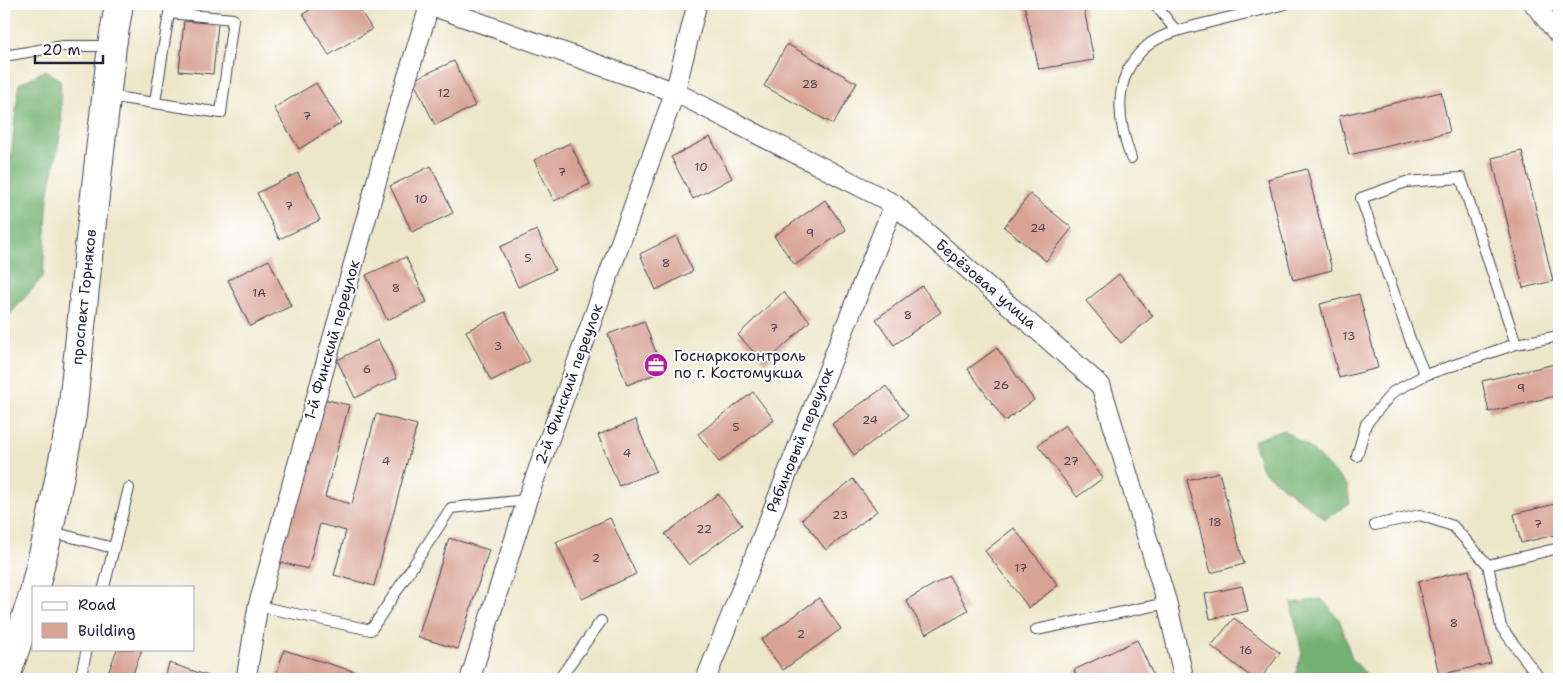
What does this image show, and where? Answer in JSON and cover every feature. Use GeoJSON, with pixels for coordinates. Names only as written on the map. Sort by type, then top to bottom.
{"type":"FeatureCollection","features":[{"type":"Feature","properties":{"kind":"main road","name":"проспект Горняков"},"geometry":{"type":"LineString","coordinates":[[35,586],[49,530],[72,415],[112,46],[119,4]]}},
{"type":"Feature","properties":{"kind":"main road"},"geometry":{"type":"LineString","coordinates":[[5,679],[32,599]]}},
{"type":"Feature","properties":{"kind":"street","name":"Берёзовая улица"},"geometry":{"type":"LineString","coordinates":[[430,4],[675,92],[894,204],[1101,386],[1167,603],[1184,679]]}},
{"type":"Feature","properties":{"kind":"street","name":"1-й Финский переулок"},"geometry":{"type":"LineString","coordinates":[[246,679],[258,606],[390,133],[430,4]]}},
{"type":"Feature","properties":{"kind":"street"},"geometry":{"type":"LineString","coordinates":[[675,92],[697,4]]}},
{"type":"Feature","properties":{"kind":"street"},"geometry":{"type":"LineString","coordinates":[[1534,4],[1559,35]]}},
{"type":"Feature","properties":{"kind":"street","name":"2-й Финский переулок"},"geometry":{"type":"LineString","coordinates":[[470,679],[527,500],[675,92]]}},
{"type":"Feature","properties":{"kind":"street","name":"Рябиновый переулок"},"geometry":{"type":"LineString","coordinates":[[705,678],[894,204]]}},
{"type":"Feature","properties":{"kind":"lane"},"geometry":{"type":"LineString","coordinates":[[1155,4],[1176,31]]}},
{"type":"Feature","properties":{"kind":"lane"},"geometry":{"type":"LineString","coordinates":[[1131,158],[1124,140],[1119,113],[1123,83],[1127,70],[1147,45],[1176,31],[1285,4]]}},
{"type":"Feature","properties":{"kind":"lane"},"geometry":{"type":"LineString","coordinates":[[107,96],[221,113],[233,20],[169,13],[155,102]]}},
{"type":"Feature","properties":{"kind":"lane"},"geometry":{"type":"LineString","coordinates":[[4,56],[63,46],[112,46]]}},
{"type":"Feature","properties":{"kind":"lane"},"geometry":{"type":"LineString","coordinates":[[1425,375],[1411,342],[1361,198],[1406,182],[1461,178],[1516,344]]}},
{"type":"Feature","properties":{"kind":"lane"},"geometry":{"type":"LineString","coordinates":[[1357,456],[1366,424],[1393,392],[1425,375],[1516,344],[1559,336]]}},
{"type":"Feature","properties":{"kind":"lane"},"geometry":{"type":"LineString","coordinates":[[104,586],[128,488]]}},
{"type":"Feature","properties":{"kind":"lane"},"geometry":{"type":"LineString","coordinates":[[258,606],[371,630],[451,508],[527,500]]}},
{"type":"Feature","properties":{"kind":"lane"},"geometry":{"type":"LineString","coordinates":[[1375,526],[1420,515],[1453,526],[1488,565],[1501,627],[1540,679]]}},
{"type":"Feature","properties":{"kind":"lane"},"geometry":{"type":"LineString","coordinates":[[49,530],[113,548]]}},
{"type":"Feature","properties":{"kind":"lane"},"geometry":{"type":"LineString","coordinates":[[1488,565],[1559,548]]}},
{"type":"Feature","properties":{"kind":"lane"},"geometry":{"type":"LineString","coordinates":[[1036,630],[1167,603]]}},
{"type":"Feature","properties":{"kind":"lane"},"geometry":{"type":"LineString","coordinates":[[559,679],[601,622]]}},
{"type":"Feature","properties":{"kind":"lane"},"geometry":{"type":"LineString","coordinates":[[80,679],[87,650]]}},
{"type":"Feature","properties":{"kind":"green space"},"geometry":{"type":"Polygon","coordinates":[[[46,70],[60,80],[62,126],[48,197],[43,277],[4,321],[4,190],[8,183],[19,84],[46,70]]]}},
{"type":"Feature","properties":{"kind":"green space"},"geometry":{"type":"Polygon","coordinates":[[[1283,430],[1310,448],[1347,485],[1350,503],[1325,519],[1262,470],[1253,441],[1283,430]]]}},
{"type":"Feature","properties":{"kind":"green space"},"geometry":{"type":"Polygon","coordinates":[[[1322,599],[1340,621],[1352,659],[1371,679],[1294,679],[1302,653],[1291,603],[1322,599]]]}},
{"type":"Feature","properties":{"kind":"building"},"geometry":{"type":"Polygon","coordinates":[[[319,4],[356,4],[372,29],[329,55],[303,14],[319,4]]]}},
{"type":"Feature","properties":{"kind":"building"},"geometry":{"type":"Polygon","coordinates":[[[1024,4],[1083,4],[1094,60],[1039,69],[1024,4]]]}},
{"type":"Feature","properties":{"kind":"building"},"geometry":{"type":"Polygon","coordinates":[[[184,21],[218,24],[213,74],[179,71],[184,21]]]}},
{"type":"Feature","properties":{"kind":"building"},"geometry":{"type":"Polygon","coordinates":[[[787,44],[857,83],[833,124],[764,86],[787,44]]]}},
{"type":"Feature","properties":{"kind":"building"},"geometry":{"type":"Polygon","coordinates":[[[454,61],[475,106],[435,125],[413,80],[454,61]]]}},
{"type":"Feature","properties":{"kind":"building"},"geometry":{"type":"Polygon","coordinates":[[[316,83],[341,123],[299,149],[274,108],[316,83]]]}},
{"type":"Feature","properties":{"kind":"building"},"geometry":{"type":"Polygon","coordinates":[[[1441,92],[1450,132],[1349,155],[1339,116],[1441,92]]]}},
{"type":"Feature","properties":{"kind":"building"},"geometry":{"type":"Polygon","coordinates":[[[710,137],[732,178],[693,199],[671,157],[710,137]]]}},
{"type":"Feature","properties":{"kind":"building"},"geometry":{"type":"Polygon","coordinates":[[[570,143],[590,184],[554,201],[534,160],[570,143]]]}},
{"type":"Feature","properties":{"kind":"building"},"geometry":{"type":"Polygon","coordinates":[[[1522,151],[1553,281],[1523,288],[1492,158],[1522,151]]]}},
{"type":"Feature","properties":{"kind":"building"},"geometry":{"type":"Polygon","coordinates":[[[431,166],[453,213],[412,232],[390,186],[431,166]]]}},
{"type":"Feature","properties":{"kind":"building"},"geometry":{"type":"Polygon","coordinates":[[[1307,169],[1332,270],[1293,280],[1268,179],[1307,169]]]}},
{"type":"Feature","properties":{"kind":"building"},"geometry":{"type":"Polygon","coordinates":[[[298,173],[320,220],[279,239],[257,193],[298,173]]]}},
{"type":"Feature","properties":{"kind":"building"},"geometry":{"type":"Polygon","coordinates":[[[1030,194],[1072,228],[1046,261],[1004,227],[1030,194]]]}},
{"type":"Feature","properties":{"kind":"building"},"geometry":{"type":"Polygon","coordinates":[[[825,200],[846,230],[795,265],[774,236],[825,200]]]}},
{"type":"Feature","properties":{"kind":"building"},"geometry":{"type":"Polygon","coordinates":[[[537,230],[555,270],[518,287],[500,247],[537,230]]]}},
{"type":"Feature","properties":{"kind":"building"},"geometry":{"type":"Polygon","coordinates":[[[676,236],[693,271],[656,290],[640,254],[676,236]]]}},
{"type":"Feature","properties":{"kind":"building"},"geometry":{"type":"Polygon","coordinates":[[[406,257],[427,302],[387,320],[366,275],[406,257]]]}},
{"type":"Feature","properties":{"kind":"building"},"geometry":{"type":"Polygon","coordinates":[[[269,260],[291,306],[250,326],[228,280],[269,260]]]}},
{"type":"Feature","properties":{"kind":"building"},"geometry":{"type":"Polygon","coordinates":[[[1119,274],[1153,316],[1121,343],[1086,301],[1119,274]]]}},
{"type":"Feature","properties":{"kind":"building"},"geometry":{"type":"Polygon","coordinates":[[[922,286],[941,312],[894,345],[876,319],[922,286]]]}},
{"type":"Feature","properties":{"kind":"building"},"geometry":{"type":"Polygon","coordinates":[[[783,292],[810,321],[765,364],[738,335],[783,292]]]}},
{"type":"Feature","properties":{"kind":"building"},"geometry":{"type":"Polygon","coordinates":[[[1359,294],[1378,368],[1339,378],[1320,304],[1359,294]]]}},
{"type":"Feature","properties":{"kind":"building"},"geometry":{"type":"Polygon","coordinates":[[[505,312],[530,361],[491,381],[466,331],[505,312]]]}},
{"type":"Feature","properties":{"kind":"building"},"geometry":{"type":"Polygon","coordinates":[[[644,321],[663,371],[627,385],[608,334],[644,321]]]}},
{"type":"Feature","properties":{"kind":"building"},"geometry":{"type":"Polygon","coordinates":[[[378,340],[397,378],[355,398],[337,360],[378,340]]]}},
{"type":"Feature","properties":{"kind":"building"},"geometry":{"type":"Polygon","coordinates":[[[997,348],[1034,400],[1005,421],[968,369],[997,348]]]}},
{"type":"Feature","properties":{"kind":"building"},"geometry":{"type":"Polygon","coordinates":[[[1559,363],[1559,395],[1489,412],[1482,381],[1559,363]]]}},
{"type":"Feature","properties":{"kind":"building"},"geometry":{"type":"Polygon","coordinates":[[[886,386],[908,416],[854,455],[832,424],[886,386]]]}},
{"type":"Feature","properties":{"kind":"building"},"geometry":{"type":"Polygon","coordinates":[[[753,392],[774,420],[719,462],[698,434],[753,392]]]}},
{"type":"Feature","properties":{"kind":"building"},"geometry":{"type":"Polygon","coordinates":[[[319,398],[349,405],[325,497],[352,504],[376,414],[417,425],[374,586],[334,575],[346,531],[320,524],[308,569],[276,561],[319,398]]]}},
{"type":"Feature","properties":{"kind":"building"},"geometry":{"type":"Polygon","coordinates":[[[635,420],[656,471],[619,486],[598,435],[635,420]]]}},
{"type":"Feature","properties":{"kind":"building"},"geometry":{"type":"Polygon","coordinates":[[[1065,425],[1103,478],[1077,497],[1038,445],[1065,425]]]}},
{"type":"Feature","properties":{"kind":"building"},"geometry":{"type":"Polygon","coordinates":[[[1219,472],[1244,564],[1211,573],[1187,480],[1219,472]]]}},
{"type":"Feature","properties":{"kind":"building"},"geometry":{"type":"Polygon","coordinates":[[[853,479],[877,511],[826,550],[802,519],[853,479]]]}},
{"type":"Feature","properties":{"kind":"building"},"geometry":{"type":"Polygon","coordinates":[[[718,494],[742,525],[689,565],[665,534],[718,494]]]}},
{"type":"Feature","properties":{"kind":"building"},"geometry":{"type":"Polygon","coordinates":[[[1559,503],[1559,534],[1521,543],[1514,514],[1559,503]]]}},
{"type":"Feature","properties":{"kind":"building"},"geometry":{"type":"Polygon","coordinates":[[[610,518],[636,574],[582,599],[556,542],[610,518]]]}},
{"type":"Feature","properties":{"kind":"building"},"geometry":{"type":"Polygon","coordinates":[[[1014,528],[1058,585],[1029,608],[985,551],[1014,528]]]}},
{"type":"Feature","properties":{"kind":"building"},"geometry":{"type":"Polygon","coordinates":[[[449,538],[489,550],[458,649],[418,637],[449,538]]]}},
{"type":"Feature","properties":{"kind":"building"},"geometry":{"type":"Polygon","coordinates":[[[1469,570],[1491,663],[1439,675],[1418,582],[1469,570]]]}},
{"type":"Feature","properties":{"kind":"building"},"geometry":{"type":"Polygon","coordinates":[[[949,576],[968,610],[926,634],[906,600],[949,576]]]}},
{"type":"Feature","properties":{"kind":"building"},"geometry":{"type":"Polygon","coordinates":[[[1242,586],[1248,611],[1210,619],[1205,594],[1242,586]]]}},
{"type":"Feature","properties":{"kind":"building"},"geometry":{"type":"Polygon","coordinates":[[[819,598],[841,629],[783,670],[761,640],[819,598]]]}},
{"type":"Feature","properties":{"kind":"building"},"geometry":{"type":"Polygon","coordinates":[[[1234,618],[1280,653],[1260,679],[1254,679],[1211,646],[1234,618]]]}},
{"type":"Feature","properties":{"kind":"building"},"geometry":{"type":"Polygon","coordinates":[[[1137,640],[1155,679],[1078,679],[1074,670],[1137,640]]]}},
{"type":"Feature","properties":{"kind":"building"},"geometry":{"type":"Polygon","coordinates":[[[117,650],[142,650],[131,679],[106,679],[117,650]]]}},
{"type":"Feature","properties":{"kind":"building"},"geometry":{"type":"Polygon","coordinates":[[[284,650],[379,679],[275,679],[284,650]]]}},
{"type":"Feature","properties":{"kind":"building"},"geometry":{"type":"Polygon","coordinates":[[[169,663],[218,679],[165,679],[169,663]]]}},
{"type":"Feature","properties":{"kind":"place","name":"Госнаркоконтроль по г. Костомукша"},"geometry":{"type":"Point","coordinates":[656,365]}}]}
